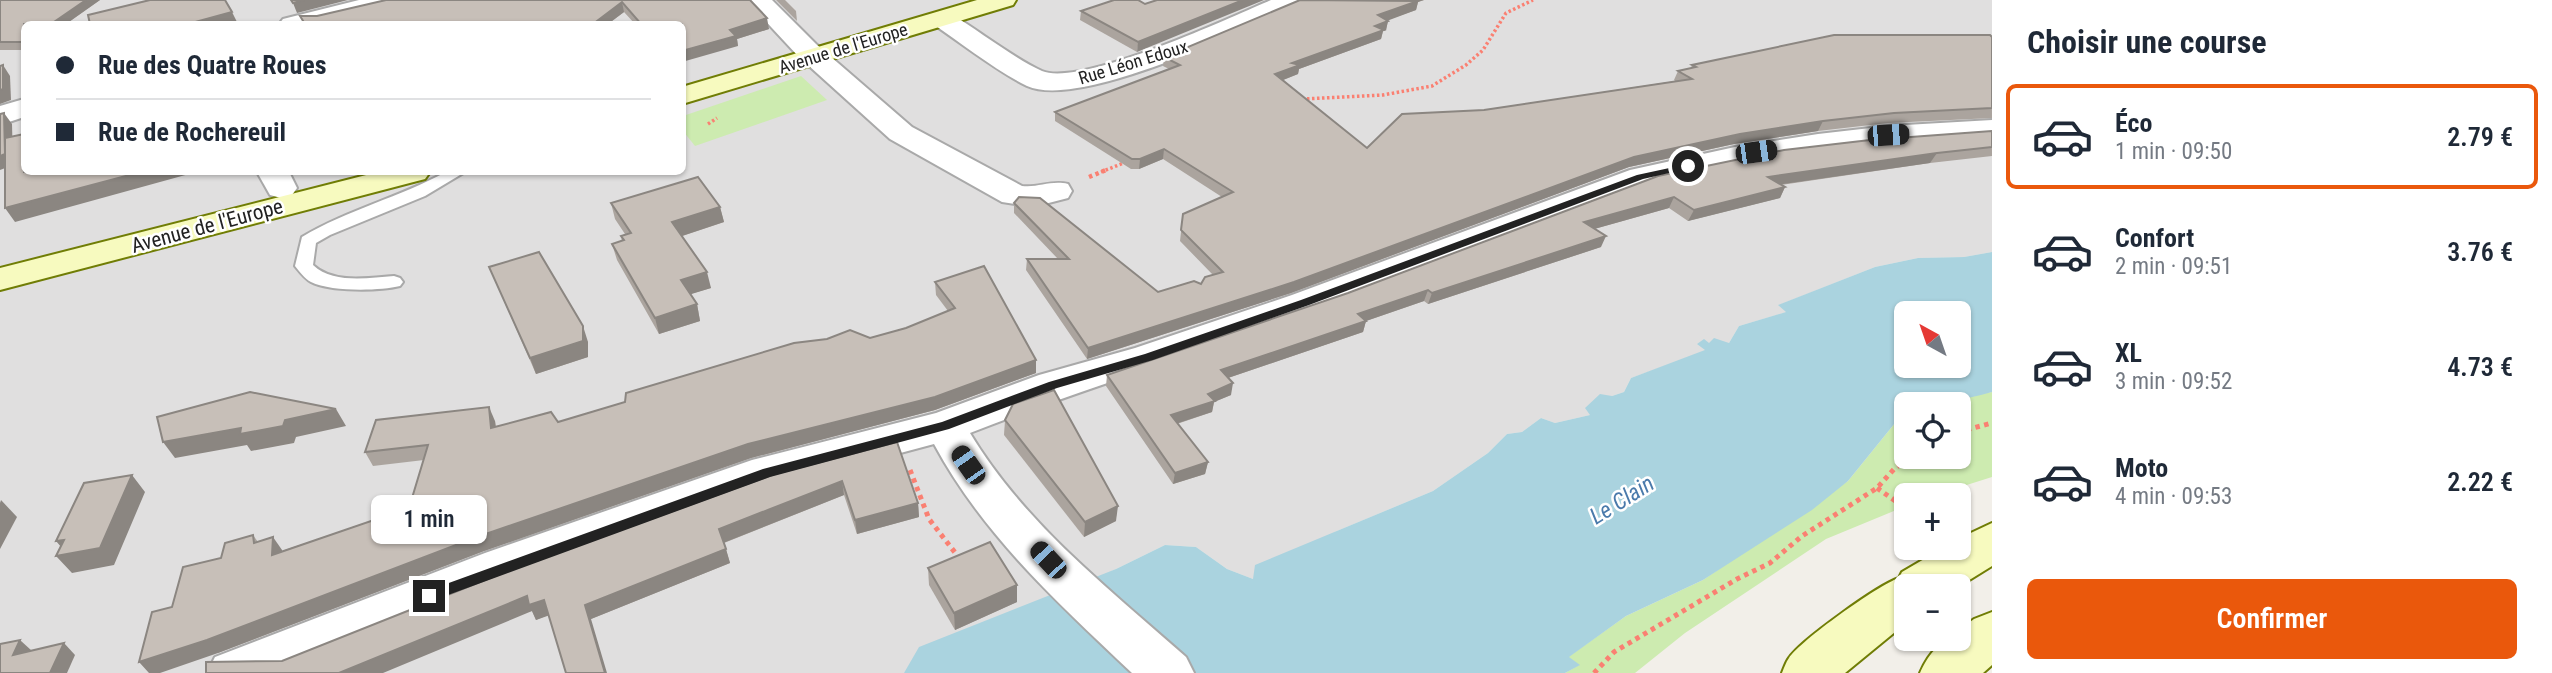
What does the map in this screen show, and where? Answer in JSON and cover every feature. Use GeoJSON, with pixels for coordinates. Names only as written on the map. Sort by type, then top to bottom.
{"type":"FeatureCollection","features":[{"type":"Feature","properties":{"kind":"main road","name":"Avenue de l'Europe"},"geometry":{"type":"LineString","coordinates":[[686,95],[1004,0]]}},
{"type":"Feature","properties":{"kind":"main road","name":"Avenue de l'Europe"},"geometry":{"type":"LineString","coordinates":[[0,279],[402,175]]}},
{"type":"Feature","properties":{"kind":"main road"},"geometry":{"type":"LineString","coordinates":[[1939,574],[1992,542]]}},
{"type":"Feature","properties":{"kind":"main road"},"geometry":{"type":"LineString","coordinates":[[1808,673],[1868,622],[1894,604]]}},
{"type":"Feature","properties":{"kind":"main road"},"geometry":{"type":"LineString","coordinates":[[1946,673],[1992,634]]}},
{"type":"Feature","properties":{"kind":"street"},"geometry":{"type":"LineString","coordinates":[[304,21],[390,0]]}},
{"type":"Feature","properties":{"kind":"street"},"geometry":{"type":"LineString","coordinates":[[760,0],[816,57],[901,133],[1008,193],[1033,197],[1056,191]]}},
{"type":"Feature","properties":{"kind":"street","name":"Rue Léon Edoux"},"geometry":{"type":"LineString","coordinates":[[942,19],[1038,80],[1072,81],[1154,59],[1292,0]]}},
{"type":"Feature","properties":{"kind":"street"},"geometry":{"type":"LineString","coordinates":[[0,116],[21,109]]}},
{"type":"Feature","properties":{"kind":"street"},"geometry":{"type":"LineString","coordinates":[[233,673],[502,567],[768,472],[945,426],[1053,385],[1149,357],[1305,303],[1640,177],[1735,156],[1818,143],[1888,135],[1992,129]]}},
{"type":"Feature","properties":{"kind":"street"},"geometry":{"type":"LineString","coordinates":[[945,426],[955,446],[995,503],[1066,579],[1168,673]]}},
{"type":"Feature","properties":{"kind":"lane"},"geometry":{"type":"LineString","coordinates":[[394,282],[350,284],[316,278],[304,266],[308,240],[324,230],[419,193],[452,175]]}},
{"type":"Feature","properties":{"kind":"path"},"geometry":{"type":"LineString","coordinates":[[1295,101],[1320,97],[1383,95],[1432,86],[1458,71],[1483,50],[1506,13],[1533,0]]}},
{"type":"Feature","properties":{"kind":"path"},"geometry":{"type":"LineString","coordinates":[[1056,191],[1127,161]]}},
{"type":"Feature","properties":{"kind":"path"},"geometry":{"type":"LineString","coordinates":[[1971,429],[1992,423]]}},
{"type":"Feature","properties":{"kind":"path"},"geometry":{"type":"LineString","coordinates":[[1594,673],[1614,652],[1770,563],[1802,536],[1877,488],[1894,469]]}},
{"type":"Feature","properties":{"kind":"path"},"geometry":{"type":"LineString","coordinates":[[914,479],[929,519],[962,562],[964,570]]}},
{"type":"Feature","properties":{"kind":"path"},"geometry":{"type":"LineString","coordinates":[[1877,488],[1894,500]]}},
{"type":"Feature","properties":{"kind":"shaded area"},"geometry":{"type":"Polygon","coordinates":[[[0,0],[1992,0],[1992,252],[1964,257],[1918,258],[1875,267],[1779,305],[1787,312],[1739,326],[1729,343],[1631,378],[1624,392],[1612,396],[1590,415],[1555,423],[1541,418],[1522,432],[1507,434],[1488,453],[1433,491],[1337,531],[1253,579],[1227,569],[1196,547],[1165,545],[904,673],[0,673],[0,0]]]}},
{"type":"Feature","properties":{"kind":"green space"},"geometry":{"type":"Polygon","coordinates":[[[801,76],[827,100],[695,146],[686,135],[686,115],[801,76]]]}},
{"type":"Feature","properties":{"kind":"green space"},"geometry":{"type":"Polygon","coordinates":[[[1992,392],[1992,477],[1971,484],[1894,483],[1894,511],[1826,539],[1685,633],[1635,673],[1565,673],[1579,665],[1568,657],[1626,616],[1703,580],[1848,481],[1894,424],[1894,469],[1971,469],[1971,395],[1992,392]]]}},
{"type":"Feature","properties":{"kind":"water","name":"Le Clain"},"geometry":{"type":"Polygon","coordinates":[[[1992,252],[1992,392],[1971,397],[1971,392],[1894,392],[1894,424],[1848,481],[1812,510],[1703,580],[1626,616],[1569,657],[1580,665],[1565,673],[904,673],[919,647],[1116,569],[1165,545],[1196,547],[1227,569],[1253,579],[1255,565],[1433,491],[1488,453],[1507,434],[1522,432],[1541,418],[1555,423],[1590,415],[1585,408],[1600,394],[1612,396],[1624,392],[1631,378],[1705,350],[1697,344],[1704,339],[1709,343],[1714,338],[1729,343],[1739,326],[1786,312],[1778,305],[1875,267],[1918,258],[1964,257],[1992,252]]]}},
{"type":"Feature","properties":{"kind":"building"},"geometry":{"type":"Polygon","coordinates":[[[0,0],[86,0],[55,21],[21,21],[21,42],[0,42],[0,0]]]}},
{"type":"Feature","properties":{"kind":"building"},"geometry":{"type":"Polygon","coordinates":[[[150,0],[225,0],[232,12],[199,21],[89,21],[88,15],[150,0]]]}},
{"type":"Feature","properties":{"kind":"building"},"geometry":{"type":"Polygon","coordinates":[[[386,0],[750,0],[767,18],[730,30],[736,36],[686,50],[686,21],[638,21],[622,2],[597,21],[303,21],[300,16],[317,16],[386,0]]]}},
{"type":"Feature","properties":{"kind":"building"},"geometry":{"type":"Polygon","coordinates":[[[1114,0],[1138,0],[1145,4],[1157,0],[1243,0],[1138,42],[1081,11],[1114,0]]]}},
{"type":"Feature","properties":{"kind":"building"},"geometry":{"type":"Polygon","coordinates":[[[1300,0],[1418,1],[1378,15],[1388,21],[1375,26],[1384,30],[1292,63],[1300,65],[1275,74],[1367,148],[1402,114],[1484,110],[1692,79],[1678,71],[1696,67],[1692,65],[1834,35],[1990,35],[1992,108],[1894,113],[1823,121],[1740,134],[1634,157],[1294,282],[1088,348],[1027,259],[1069,259],[1014,203],[1019,197],[1040,198],[1158,292],[1194,281],[1201,284],[1205,277],[1223,272],[1181,230],[1183,214],[1233,192],[1164,149],[1140,159],[1132,159],[1055,112],[1180,65],[1164,57],[1300,0]]]}},
{"type":"Feature","properties":{"kind":"building"},"geometry":{"type":"Polygon","coordinates":[[[3,65],[3,89],[0,90],[0,66],[3,65]]]}},
{"type":"Feature","properties":{"kind":"building"},"geometry":{"type":"Polygon","coordinates":[[[4,113],[5,154],[0,156],[0,114],[4,113]]]}},
{"type":"Feature","properties":{"kind":"building"},"geometry":{"type":"Polygon","coordinates":[[[1992,131],[1992,147],[1768,177],[1785,187],[1694,210],[1674,197],[1584,222],[1606,236],[1432,293],[1428,290],[1358,314],[1366,321],[1221,370],[1233,383],[1208,394],[1215,401],[1171,415],[1208,462],[1175,473],[1107,375],[1348,293],[1658,176],[1784,150],[1870,140],[1992,131]]]}},
{"type":"Feature","properties":{"kind":"building"},"geometry":{"type":"Polygon","coordinates":[[[21,135],[21,175],[130,175],[5,208],[5,138],[21,135]]]}},
{"type":"Feature","properties":{"kind":"building"},"geometry":{"type":"Polygon","coordinates":[[[698,177],[720,207],[672,222],[707,272],[681,280],[697,304],[655,318],[612,244],[624,240],[621,236],[631,233],[611,203],[698,177]]]}},
{"type":"Feature","properties":{"kind":"building"},"geometry":{"type":"Polygon","coordinates":[[[539,252],[583,326],[583,341],[530,358],[489,267],[539,252]]]}},
{"type":"Feature","properties":{"kind":"building"},"geometry":{"type":"Polygon","coordinates":[[[984,266],[1036,360],[935,397],[748,444],[477,537],[207,640],[139,662],[152,612],[172,607],[183,567],[221,558],[225,543],[253,535],[254,543],[273,537],[272,555],[409,508],[428,445],[365,452],[376,420],[489,407],[491,428],[551,412],[558,422],[625,402],[626,393],[794,343],[827,339],[850,330],[870,338],[906,328],[955,308],[935,282],[984,266]]]}},
{"type":"Feature","properties":{"kind":"building"},"geometry":{"type":"Polygon","coordinates":[[[1054,390],[1118,506],[1085,522],[1005,420],[1013,404],[1054,390]]]}},
{"type":"Feature","properties":{"kind":"building"},"geometry":{"type":"Polygon","coordinates":[[[250,392],[336,409],[285,420],[283,426],[240,434],[241,428],[163,442],[157,417],[250,392]]]}},
{"type":"Feature","properties":{"kind":"building"},"geometry":{"type":"Polygon","coordinates":[[[897,442],[918,503],[855,520],[842,481],[719,529],[726,549],[585,605],[605,673],[566,673],[544,600],[529,605],[527,596],[339,673],[206,673],[206,662],[282,661],[513,569],[775,474],[897,442]]]}},
{"type":"Feature","properties":{"kind":"building"},"geometry":{"type":"Polygon","coordinates":[[[132,475],[100,548],[56,556],[64,540],[56,541],[84,483],[132,475]]]}},
{"type":"Feature","properties":{"kind":"building"},"geometry":{"type":"Polygon","coordinates":[[[990,542],[1017,585],[954,613],[928,568],[990,542]]]}},
{"type":"Feature","properties":{"kind":"building"},"geometry":{"type":"Polygon","coordinates":[[[20,640],[13,655],[64,643],[50,673],[0,673],[0,644],[20,640]]]}},
{"type":"Feature","properties":{"kind":"route"},"geometry":{"type":"LineString","coordinates":[[429,596],[502,567],[768,472],[945,426],[1053,385],[1149,357],[1305,303],[1640,177],[1688,166]]}}]}
